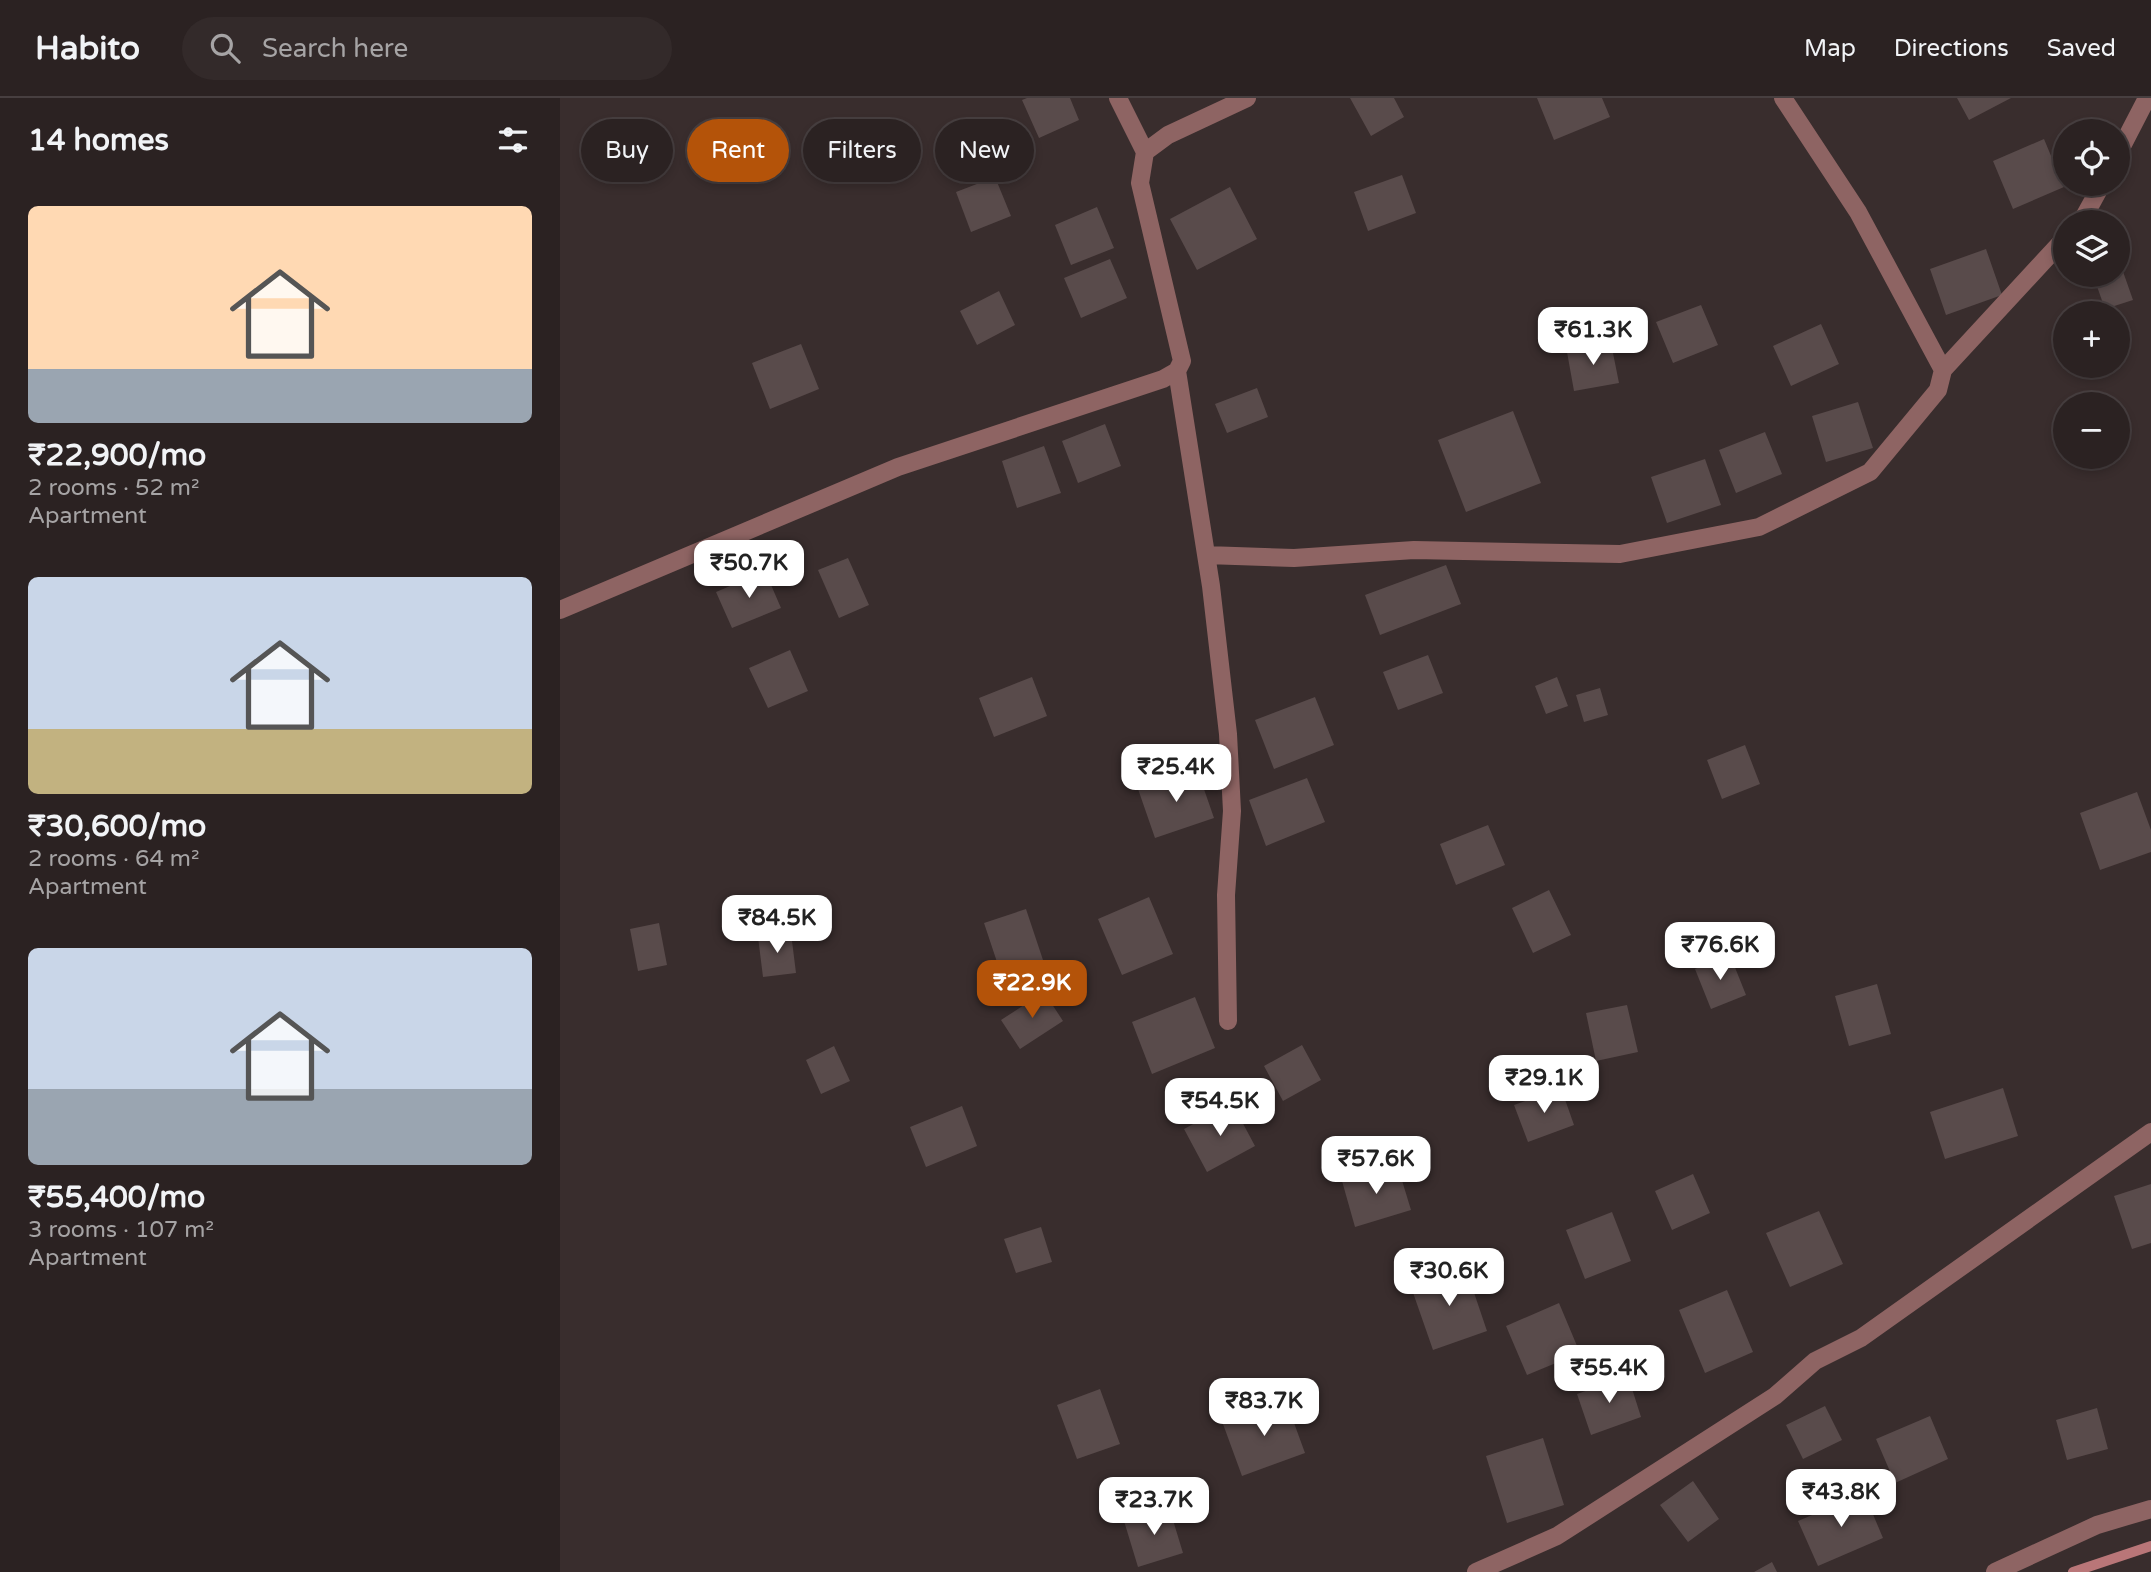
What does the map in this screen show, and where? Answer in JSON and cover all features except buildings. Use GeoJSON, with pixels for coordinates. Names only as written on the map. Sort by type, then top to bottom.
{"type":"FeatureCollection","features":[{"type":"Feature","properties":{"kind":"street"},"geometry":{"type":"LineString","coordinates":[[560,610],[898,467],[1163,379],[1177,371],[1182,361],[1140,183],[1145,152],[1118,98]]}},
{"type":"Feature","properties":{"kind":"street"},"geometry":{"type":"LineString","coordinates":[[1145,152],[1168,135],[1247,98]]}},
{"type":"Feature","properties":{"kind":"street"},"geometry":{"type":"LineString","coordinates":[[1783,98],[1858,212],[1943,370]]}},
{"type":"Feature","properties":{"kind":"street"},"geometry":{"type":"LineString","coordinates":[[2130,131],[2147,98]]}},
{"type":"Feature","properties":{"kind":"street"},"geometry":{"type":"LineString","coordinates":[[1206,555],[1294,558],[1414,550],[1620,554],[1759,527],[1870,472],[1938,390],[1943,370],[2053,251]]}},
{"type":"Feature","properties":{"kind":"street"},"geometry":{"type":"LineString","coordinates":[[1177,371],[1206,555],[1228,734],[1231,811],[1226,895],[1228,1021]]}},
{"type":"Feature","properties":{"kind":"street"},"geometry":{"type":"LineString","coordinates":[[1476,1572],[1557,1536],[1774,1396],[1815,1361],[1861,1338],[2151,1132]]}},
{"type":"Feature","properties":{"kind":"street"},"geometry":{"type":"LineString","coordinates":[[1995,1572],[2097,1525],[2151,1509]]}},
{"type":"Feature","properties":{"kind":"waterway"},"geometry":{"type":"LineString","coordinates":[[2073,1572],[2151,1546]]}}]}
